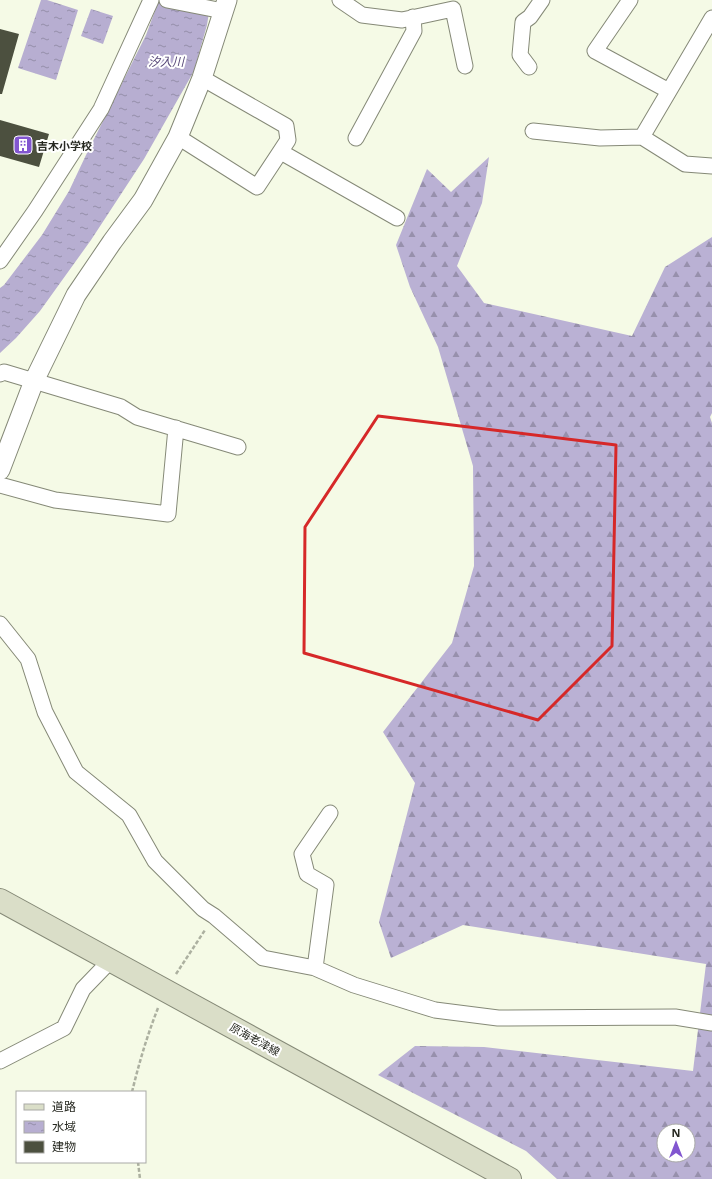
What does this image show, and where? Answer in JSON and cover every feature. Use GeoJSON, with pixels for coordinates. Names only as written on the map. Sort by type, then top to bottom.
{"type":"FeatureCollection","features":[{"type":"Feature","properties":{"kind":"main road","name":"原海老津線"},"geometry":{"type":"LineString","coordinates":[[0,900],[510,1179]]}},
{"type":"Feature","properties":{"kind":"street"},"geometry":{"type":"LineString","coordinates":[[0,261],[101,110],[151,0]]}},
{"type":"Feature","properties":{"kind":"street"},"geometry":{"type":"LineString","coordinates":[[0,470],[34,381],[76,295],[143,200],[178,137],[202,78],[225,6],[167,0]]}},
{"type":"Feature","properties":{"kind":"street"},"geometry":{"type":"LineString","coordinates":[[340,0],[362,15],[402,20],[453,9],[465,66]]}},
{"type":"Feature","properties":{"kind":"street"},"geometry":{"type":"LineString","coordinates":[[529,67],[520,55],[523,22],[530,17],[542,0]]}},
{"type":"Feature","properties":{"kind":"street"},"geometry":{"type":"LineString","coordinates":[[630,0],[595,51],[669,91]]}},
{"type":"Feature","properties":{"kind":"street"},"geometry":{"type":"LineString","coordinates":[[356,138],[414,31],[412,17]]}},
{"type":"Feature","properties":{"kind":"street"},"geometry":{"type":"LineString","coordinates":[[642,137],[712,18]]}},
{"type":"Feature","properties":{"kind":"street"},"geometry":{"type":"LineString","coordinates":[[178,137],[257,187],[288,140],[286,126],[202,78]]}},
{"type":"Feature","properties":{"kind":"street"},"geometry":{"type":"LineString","coordinates":[[533,131],[600,138],[642,137],[685,164],[712,166]]}},
{"type":"Feature","properties":{"kind":"street"},"geometry":{"type":"LineString","coordinates":[[281,152],[397,218]]}},
{"type":"Feature","properties":{"kind":"street"},"geometry":{"type":"LineString","coordinates":[[0,374],[4,372],[122,407],[137,417],[238,446]]}},
{"type":"Feature","properties":{"kind":"street"},"geometry":{"type":"LineString","coordinates":[[0,485],[55,500],[168,514],[176,428]]}},
{"type":"Feature","properties":{"kind":"street"},"geometry":{"type":"LineString","coordinates":[[0,624],[28,660],[45,712],[76,772],[129,815],[155,861],[203,909],[214,916],[263,958],[315,968],[354,985],[435,1010],[498,1018],[675,1017],[712,1023]]}},
{"type":"Feature","properties":{"kind":"street"},"geometry":{"type":"LineString","coordinates":[[315,968],[326,885],[307,874],[302,854],[330,813]]}},
{"type":"Feature","properties":{"kind":"street"},"geometry":{"type":"LineString","coordinates":[[0,1061],[64,1028],[83,989],[111,960]]}},
{"type":"Feature","properties":{"kind":"path"},"geometry":{"type":"LineString","coordinates":[[132,1091],[139,1060],[166,990],[214,916]]}},
{"type":"Feature","properties":{"kind":"path"},"geometry":{"type":"LineString","coordinates":[[138,1163],[140,1179]]}},
{"type":"Feature","properties":{"kind":"highlighted area"},"geometry":{"type":"Polygon","coordinates":[[[378,416],[616,445],[612,646],[538,720],[304,653],[305,527],[378,416]]]}},
{"type":"Feature","properties":{"kind":"green space"},"geometry":{"type":"Polygon","coordinates":[[[489,157],[482,203],[457,266],[484,303],[632,336],[665,267],[712,237],[712,413],[710,417],[712,423],[712,1179],[557,1179],[526,1151],[378,1075],[415,1046],[484,1047],[693,1071],[706,964],[463,925],[391,958],[379,922],[415,783],[383,732],[452,643],[474,566],[473,466],[438,347],[410,287],[396,245],[427,169],[451,192],[489,157]]]}},
{"type":"Feature","properties":{"kind":"water"},"geometry":{"type":"Polygon","coordinates":[[[41,0],[47,0],[78,10],[56,80],[18,68],[41,0]]]}},
{"type":"Feature","properties":{"kind":"water","name":"汐入川"},"geometry":{"type":"Polygon","coordinates":[[[159,0],[211,0],[207,25],[194,71],[144,159],[91,240],[40,311],[16,338],[0,353],[0,288],[4,285],[42,235],[69,191],[146,35],[159,0]]]}},
{"type":"Feature","properties":{"kind":"water"},"geometry":{"type":"Polygon","coordinates":[[[91,9],[113,16],[103,44],[81,36],[91,9]]]}},
{"type":"Feature","properties":{"kind":"building"},"geometry":{"type":"Polygon","coordinates":[[[0,29],[19,34],[2,94],[0,94],[0,29]]]}},
{"type":"Feature","properties":{"kind":"building","name":"吉木小学校"},"geometry":{"type":"Polygon","coordinates":[[[0,120],[49,134],[39,167],[0,156],[0,120]]]}},
{"type":"Feature","properties":{"kind":"place","name":"吉木小学校"},"geometry":{"type":"Point","coordinates":[23,145]}}]}
